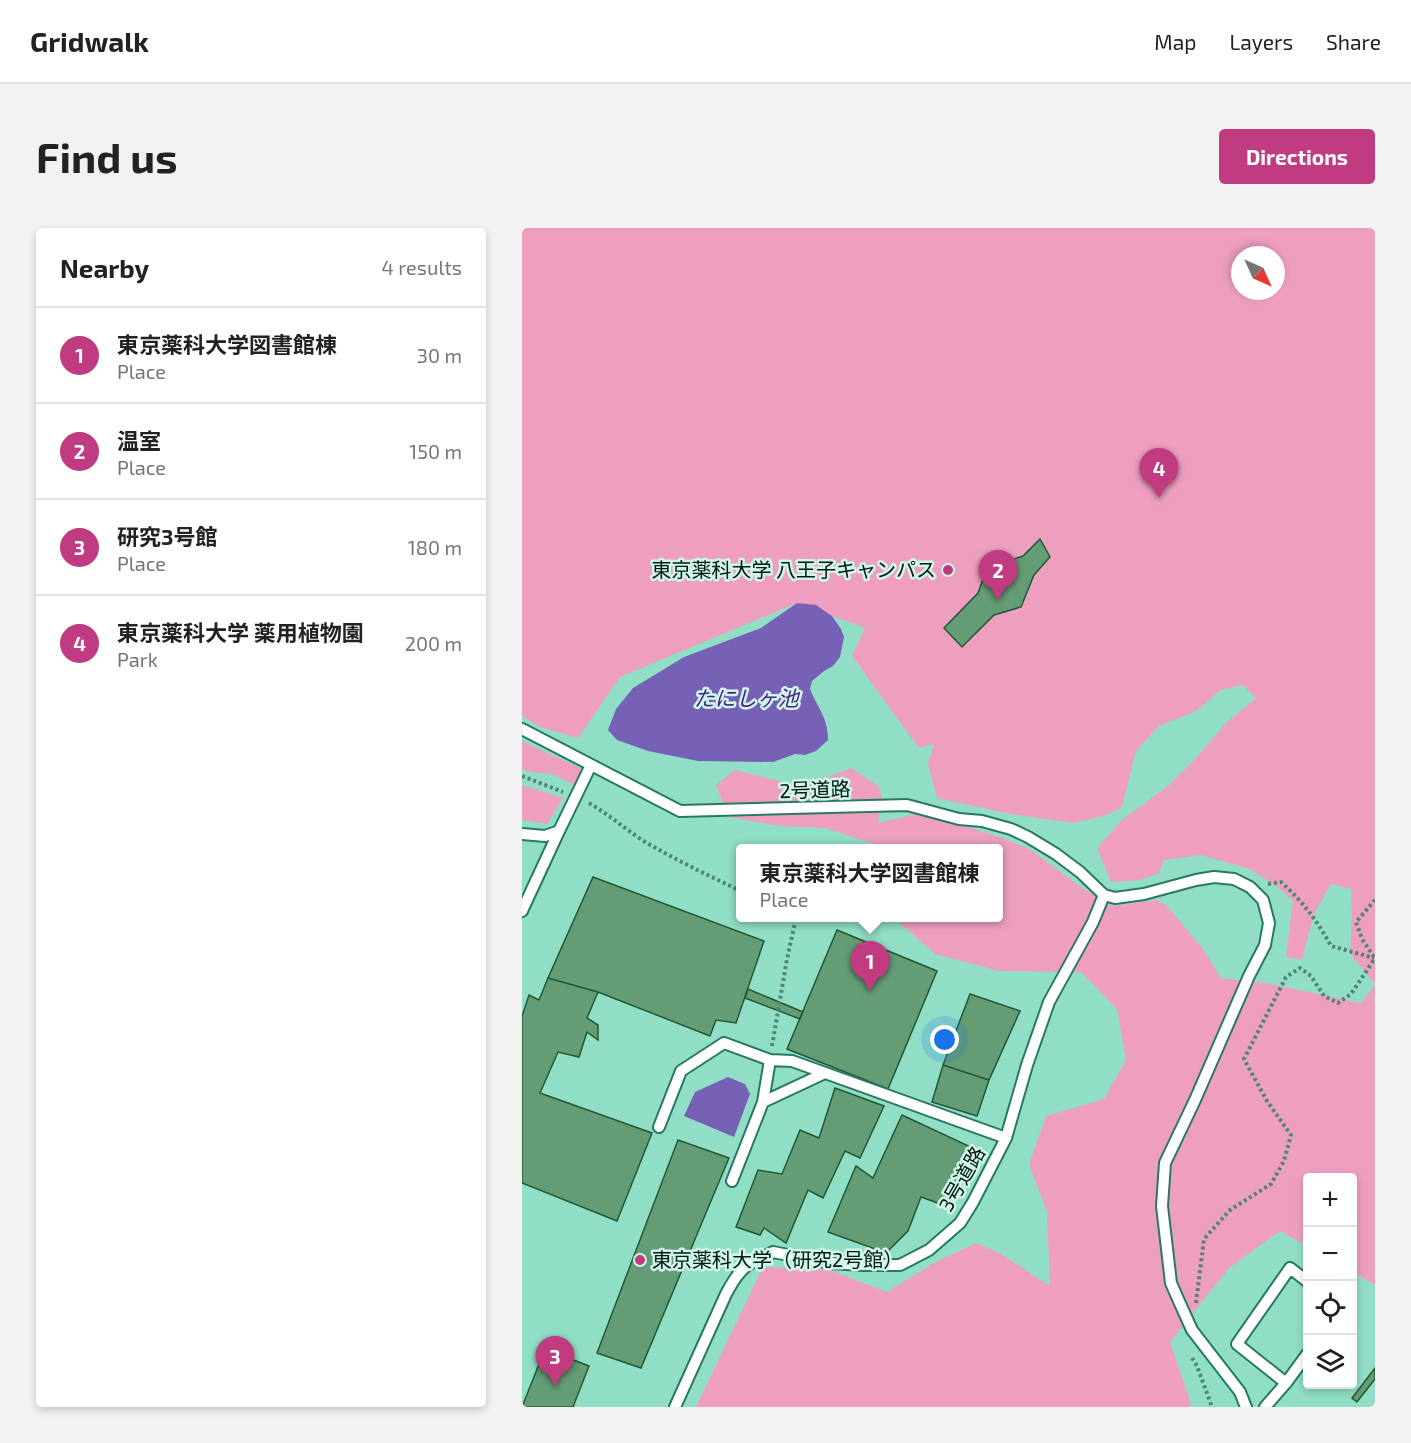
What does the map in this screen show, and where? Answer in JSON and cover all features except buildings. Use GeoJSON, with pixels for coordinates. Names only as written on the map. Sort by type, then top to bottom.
{"type":"FeatureCollection","features":[{"type":"Feature","properties":{"kind":"lane","name":"2号道路"},"geometry":{"type":"LineString","coordinates":[[522,729],[680,811],[907,805],[959,819],[995,824],[1028,837],[1056,854],[1080,872],[1104,895]]}},
{"type":"Feature","properties":{"kind":"lane"},"geometry":{"type":"LineString","coordinates":[[522,911],[591,765]]}},
{"type":"Feature","properties":{"kind":"lane"},"geometry":{"type":"LineString","coordinates":[[522,834],[544,836],[559,831]]}},
{"type":"Feature","properties":{"kind":"lane"},"geometry":{"type":"LineString","coordinates":[[1104,895],[1115,898],[1127,897],[1214,877],[1234,879],[1250,887],[1263,900],[1269,923],[1265,945],[1165,1163],[1162,1206],[1171,1283],[1192,1330],[1239,1392],[1246,1407]]}},
{"type":"Feature","properties":{"kind":"lane","name":"3号道路"},"geometry":{"type":"LineString","coordinates":[[675,1407],[726,1294],[734,1279],[749,1264],[773,1252],[830,1263],[900,1264],[929,1250],[960,1223],[1006,1138],[1027,1065],[1049,1002],[1093,922],[1104,895]]}},
{"type":"Feature","properties":{"kind":"lane"},"geometry":{"type":"LineString","coordinates":[[659,1127],[681,1071],[724,1043],[770,1060],[792,1061],[1006,1138]]}},
{"type":"Feature","properties":{"kind":"lane"},"geometry":{"type":"LineString","coordinates":[[732,1180],[763,1102],[770,1060]]}},
{"type":"Feature","properties":{"kind":"lane"},"geometry":{"type":"LineString","coordinates":[[763,1102],[825,1073]]}},
{"type":"Feature","properties":{"kind":"lane"},"geometry":{"type":"LineString","coordinates":[[1286,1383],[1237,1344],[1290,1268],[1307,1281]]}},
{"type":"Feature","properties":{"kind":"lane"},"geometry":{"type":"LineString","coordinates":[[1265,1407],[1303,1360]]}},
{"type":"Feature","properties":{"kind":"path"},"geometry":{"type":"LineString","coordinates":[[522,776],[576,796],[604,811],[640,839],[699,872],[736,889]]}},
{"type":"Feature","properties":{"kind":"path"},"geometry":{"type":"LineString","coordinates":[[1250,887],[1281,882],[1300,900],[1320,926],[1331,946],[1375,958]]}},
{"type":"Feature","properties":{"kind":"path"},"geometry":{"type":"LineString","coordinates":[[1375,900],[1356,922],[1362,939],[1375,958]]}},
{"type":"Feature","properties":{"kind":"path"},"geometry":{"type":"LineString","coordinates":[[770,1060],[795,922]]}},
{"type":"Feature","properties":{"kind":"path"},"geometry":{"type":"LineString","coordinates":[[1212,1407],[1191,1355],[1204,1239],[1230,1210],[1271,1184],[1284,1161],[1291,1135],[1267,1101],[1244,1059],[1286,977],[1300,968],[1311,976],[1324,996],[1338,1003],[1351,994],[1375,958]]}},
{"type":"Feature","properties":{"kind":"shaded area"},"geometry":{"type":"Polygon","coordinates":[[[522,228],[1375,228],[1375,984],[1350,954],[1351,889],[1331,884],[1314,914],[1302,960],[1286,957],[1293,901],[1280,889],[1250,869],[1201,855],[1164,860],[1159,873],[1140,880],[1111,882],[1097,848],[1122,820],[1168,786],[1226,723],[1256,698],[1243,685],[1221,690],[1196,711],[1159,726],[1136,751],[1122,807],[1107,815],[1074,823],[1010,814],[937,798],[928,764],[934,744],[919,748],[852,656],[865,628],[797,603],[620,677],[578,738],[540,727],[522,716],[522,228]]]}},
{"type":"Feature","properties":{"kind":"shaded area"},"geometry":{"type":"Polygon","coordinates":[[[522,741],[582,769],[575,785],[552,774],[522,769],[522,741]]]}},
{"type":"Feature","properties":{"kind":"shaded area"},"geometry":{"type":"Polygon","coordinates":[[[851,768],[878,786],[882,796],[878,823],[919,813],[939,818],[1003,838],[1031,850],[1081,887],[1112,906],[1156,900],[1166,905],[1203,949],[1221,978],[1265,983],[1361,1003],[1375,985],[1375,1285],[1357,1274],[1357,1173],[1303,1173],[1303,1244],[1280,1231],[1229,1268],[1170,1342],[1191,1404],[1189,1407],[696,1407],[763,1267],[827,1269],[887,1292],[932,1264],[976,1243],[1001,1254],[1050,1286],[1047,1212],[1029,1164],[1046,1116],[1104,1099],[1126,1060],[1117,1009],[1081,972],[999,971],[935,954],[899,922],[1003,922],[1003,844],[875,844],[825,828],[780,826],[729,817],[716,785],[735,770],[802,787],[851,768]]]}},
{"type":"Feature","properties":{"kind":"shaded area"},"geometry":{"type":"Polygon","coordinates":[[[522,785],[563,798],[547,824],[522,820],[522,785]]]}},
{"type":"Feature","properties":{"kind":"water","name":"たにしヶ池"},"geometry":{"type":"Polygon","coordinates":[[[797,603],[816,605],[832,616],[844,637],[840,657],[833,666],[812,681],[810,689],[828,732],[828,740],[816,751],[805,755],[795,754],[773,762],[698,761],[648,751],[617,740],[608,730],[616,709],[633,688],[684,657],[761,628],[797,603]]]}},
{"type":"Feature","properties":{"kind":"water"},"geometry":{"type":"Polygon","coordinates":[[[728,1077],[745,1084],[750,1094],[734,1137],[684,1116],[695,1092],[728,1077]]]}},
{"type":"Feature","properties":{"kind":"place","name":"東京薬科大学 薬用植物園"},"geometry":{"type":"Point","coordinates":[1159,498]}},
{"type":"Feature","properties":{"kind":"place","name":"東京薬科大学 八王子キャンパス"},"geometry":{"type":"Point","coordinates":[948,570]}},
{"type":"Feature","properties":{"kind":"place","name":"温室"},"geometry":{"type":"Point","coordinates":[998,600]}},
{"type":"Feature","properties":{"kind":"place","name":"東京薬科大学図書館棟"},"geometry":{"type":"Point","coordinates":[870,991]}},
{"type":"Feature","properties":{"kind":"place","name":"東京薬科大学（研究2号館）"},"geometry":{"type":"Point","coordinates":[640,1260]}},
{"type":"Feature","properties":{"kind":"place","name":"研究3号館"},"geometry":{"type":"Point","coordinates":[555,1386]}}]}
